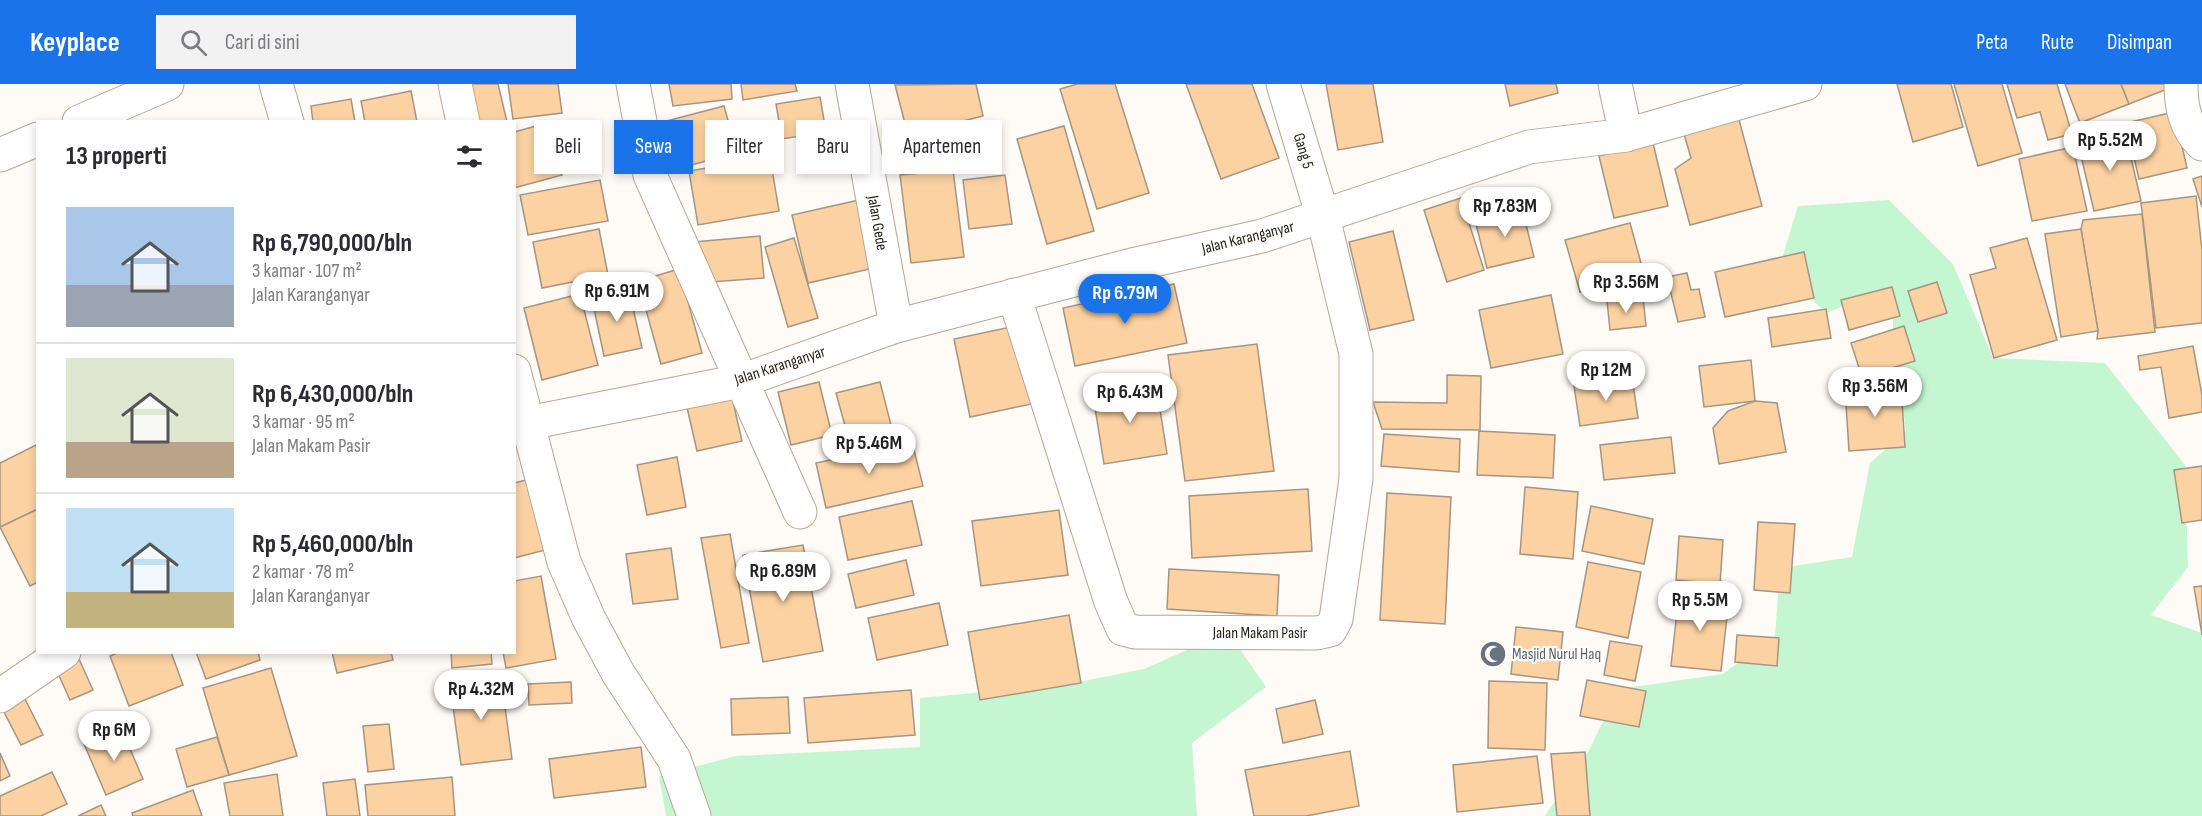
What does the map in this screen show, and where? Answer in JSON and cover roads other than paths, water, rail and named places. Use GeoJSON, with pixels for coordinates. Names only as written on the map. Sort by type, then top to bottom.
{"type":"FeatureCollection","features":[{"type":"Feature","properties":{"kind":"street"},"geometry":{"type":"LineString","coordinates":[[84,120],[167,84]]}},
{"type":"Feature","properties":{"kind":"street"},"geometry":{"type":"LineString","coordinates":[[276,84],[286,120]]}},
{"type":"Feature","properties":{"kind":"street"},"geometry":{"type":"LineString","coordinates":[[455,84],[463,120]]}},
{"type":"Feature","properties":{"kind":"street"},"geometry":{"type":"LineString","coordinates":[[633,84],[650,175],[800,512]]}},
{"type":"Feature","properties":{"kind":"street","name":"Jalan Gede"},"geometry":{"type":"LineString","coordinates":[[852,84],[896,326]]}},
{"type":"Feature","properties":{"kind":"street","name":"Gang 5"},"geometry":{"type":"LineString","coordinates":[[1283,84],[1323,217]]}},
{"type":"Feature","properties":{"kind":"street"},"geometry":{"type":"LineString","coordinates":[[1615,84],[1626,135]]}},
{"type":"Feature","properties":{"kind":"street","name":"Jalan Karanganyar"},"geometry":{"type":"LineString","coordinates":[[521,425],[741,381],[896,326],[1014,295],[1262,237],[1416,183],[1529,147],[1626,135],[1804,84]]}},
{"type":"Feature","properties":{"kind":"street"},"geometry":{"type":"LineString","coordinates":[[2181,84],[2181,107],[2192,134],[2202,144]]}},
{"type":"Feature","properties":{"kind":"street"},"geometry":{"type":"LineString","coordinates":[[0,155],[36,140]]}},
{"type":"Feature","properties":{"kind":"street","name":"Jalan Makam Pasir"},"geometry":{"type":"LineString","coordinates":[[1014,295],[1103,579],[1117,621],[1123,629],[1135,632],[1324,632],[1330,630],[1336,619],[1356,479],[1356,354],[1323,217]]}},
{"type":"Feature","properties":{"kind":"street"},"geometry":{"type":"LineString","coordinates":[[516,386],[521,425],[564,562],[589,619],[618,673],[674,759],[694,816]]}},
{"type":"Feature","properties":{"kind":"street"},"geometry":{"type":"LineString","coordinates":[[0,696],[61,654]]}},
{"type":"Feature","properties":{"kind":"place","name":"Masjid Nurul Haq"},"geometry":{"type":"Point","coordinates":[1493,654]}}]}
